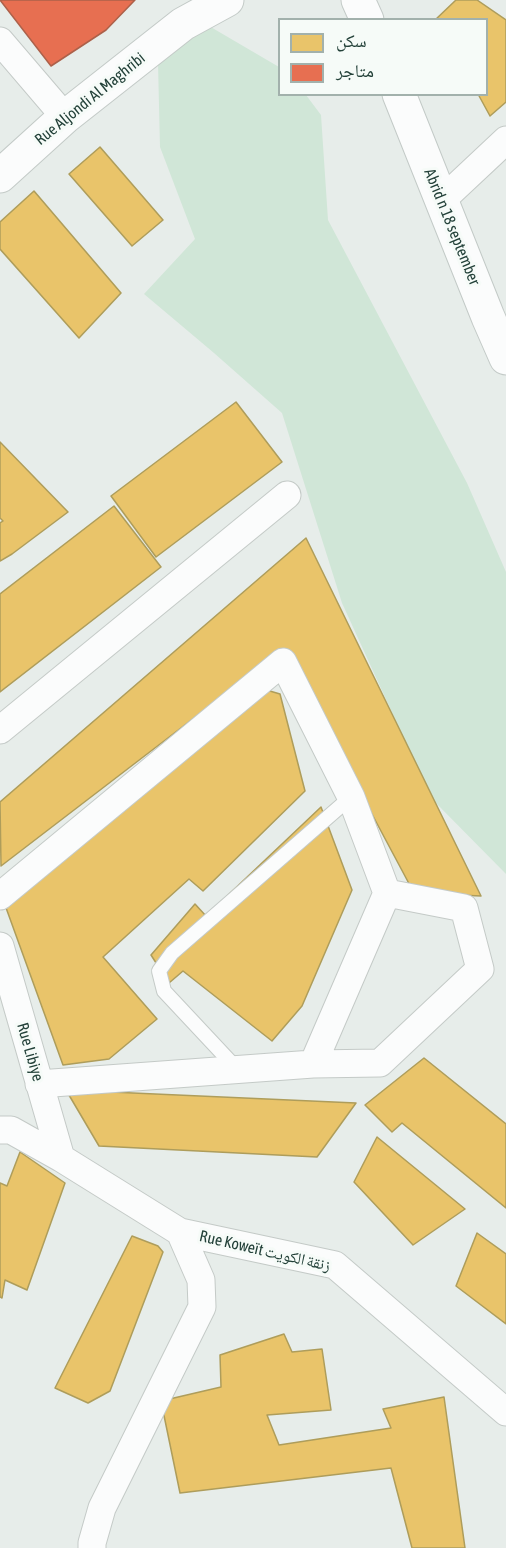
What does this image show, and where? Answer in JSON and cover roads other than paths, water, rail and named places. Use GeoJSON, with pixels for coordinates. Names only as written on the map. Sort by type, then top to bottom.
{"type":"FeatureCollection","features":[{"type":"Feature","properties":{"kind":"street","name":"Rue Aljondi Al Maghribi"},"geometry":{"type":"LineString","coordinates":[[0,176],[65,117],[191,12],[227,0]]}},
{"type":"Feature","properties":{"kind":"street"},"geometry":{"type":"LineString","coordinates":[[358,0],[366,18]]}},
{"type":"Feature","properties":{"kind":"street"},"geometry":{"type":"LineString","coordinates":[[0,41],[65,117]]}},
{"type":"Feature","properties":{"kind":"street","name":"Abrid n 18 september"},"geometry":{"type":"LineString","coordinates":[[400,96],[506,358]]}},
{"type":"Feature","properties":{"kind":"street"},"geometry":{"type":"LineString","coordinates":[[441,201],[506,140]]}},
{"type":"Feature","properties":{"kind":"street"},"geometry":{"type":"LineString","coordinates":[[0,730],[287,495]]}},
{"type":"Feature","properties":{"kind":"street"},"geometry":{"type":"LineString","coordinates":[[0,896],[283,662],[351,797],[387,892],[313,1065]]}},
{"type":"Feature","properties":{"kind":"street"},"geometry":{"type":"LineString","coordinates":[[39,1084],[313,1065],[380,1063],[480,969],[465,908],[387,892]]}},
{"type":"Feature","properties":{"kind":"street","name":"Rue Libiye"},"geometry":{"type":"LineString","coordinates":[[0,946],[61,1158]]}},
{"type":"Feature","properties":{"kind":"street","name":"Rue Koweït زنقة الكويت"},"geometry":{"type":"LineString","coordinates":[[0,1130],[11,1130],[61,1158],[180,1232],[335,1265],[506,1412]]}},
{"type":"Feature","properties":{"kind":"street"},"geometry":{"type":"LineString","coordinates":[[92,1548],[102,1508],[202,1307],[201,1280],[180,1232]]}},
{"type":"Feature","properties":{"kind":"lane"},"geometry":{"type":"LineString","coordinates":[[238,1070],[164,991],[159,971],[172,953],[351,797]]}}]}
